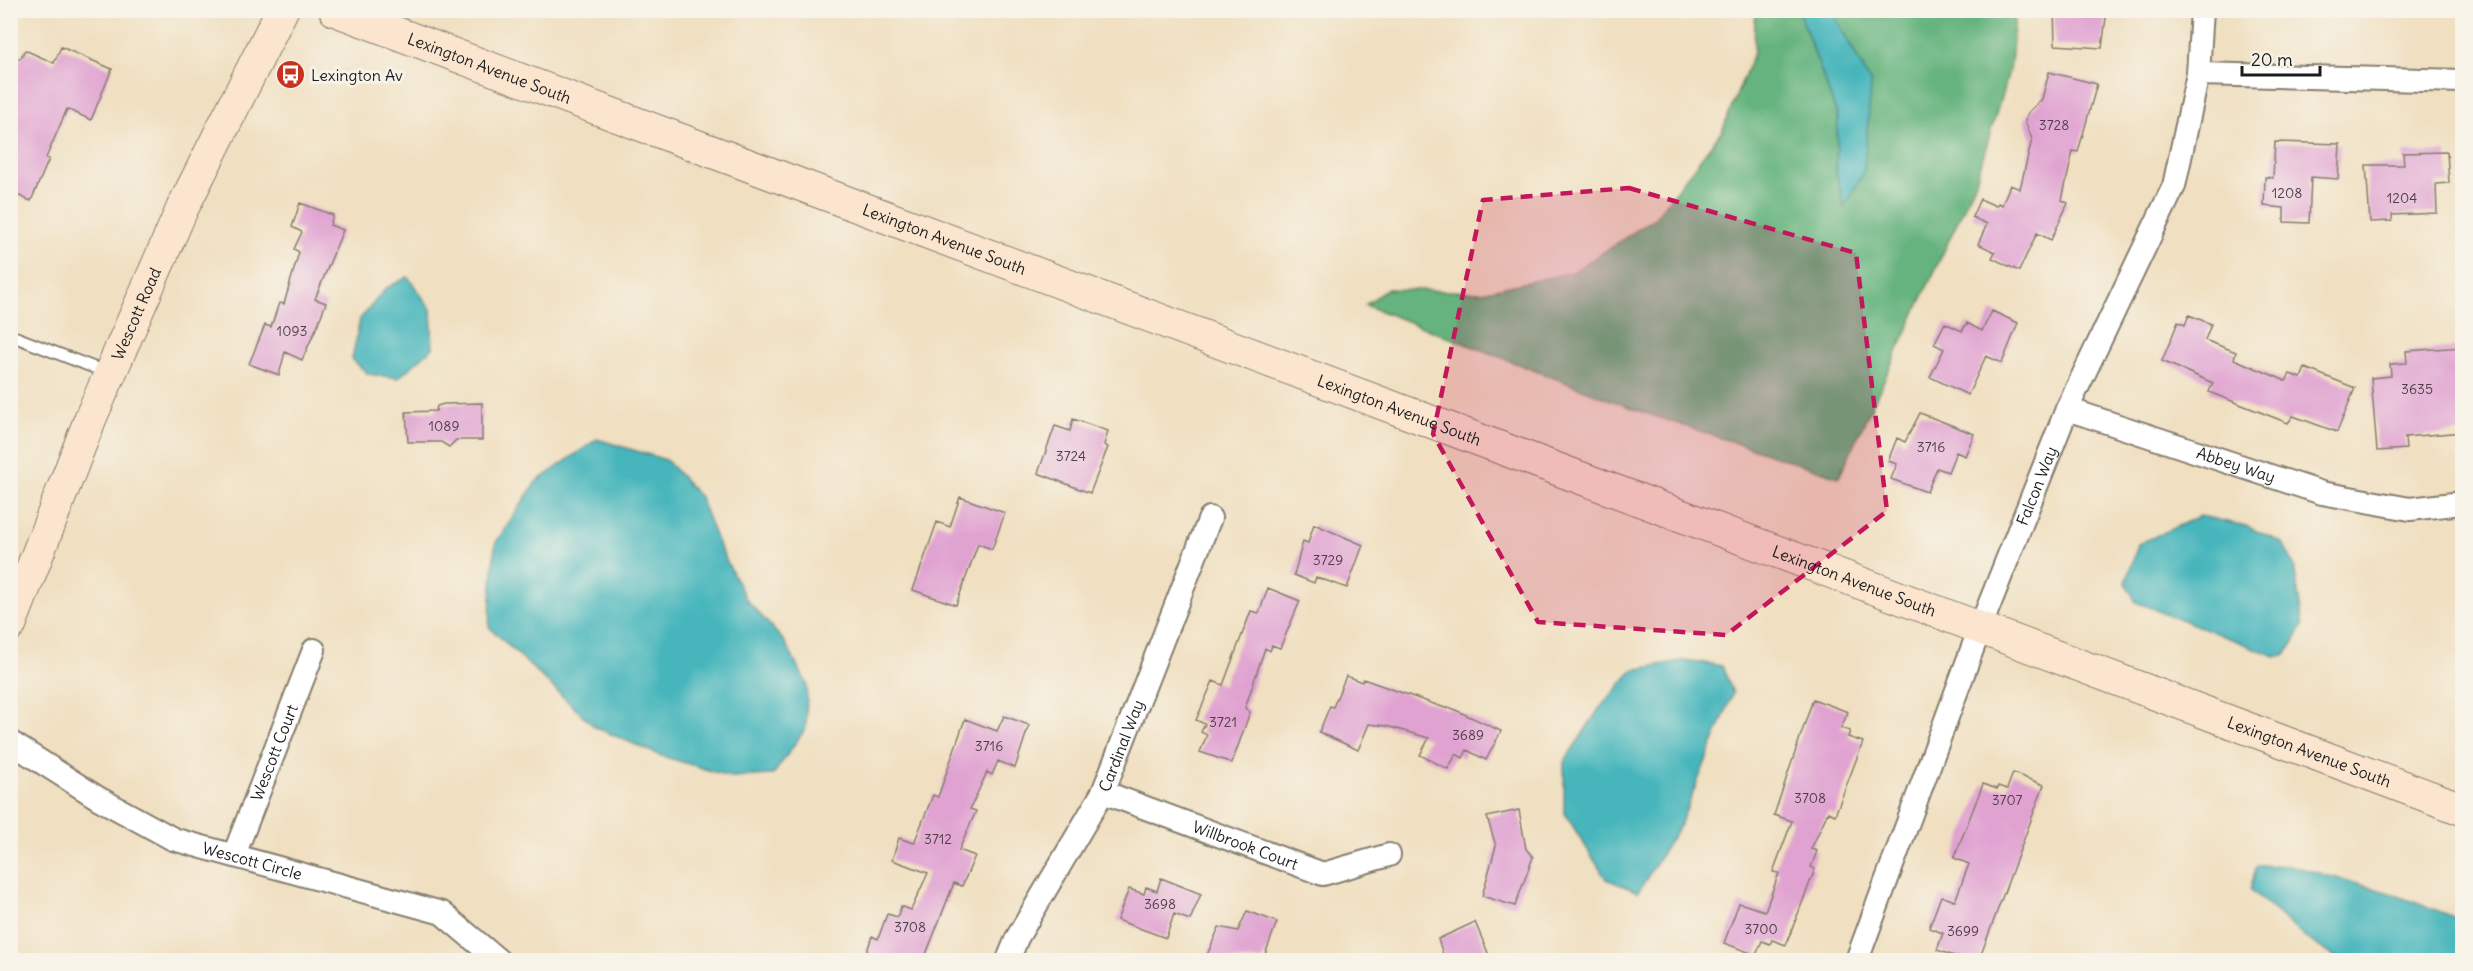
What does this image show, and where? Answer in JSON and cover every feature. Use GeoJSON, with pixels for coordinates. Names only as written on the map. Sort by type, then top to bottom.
{"type":"FeatureCollection","features":[{"type":"Feature","properties":{"kind":"street","name":"Wescott Road"},"geometry":{"type":"LineString","coordinates":[[10,625],[110,374],[182,209],[282,10]]}},
{"type":"Feature","properties":{"kind":"street","name":"Lexington Avenue South"},"geometry":{"type":"LineString","coordinates":[[335,10],[2463,809]]}},
{"type":"Feature","properties":{"kind":"street","name":"Falcon Way"},"geometry":{"type":"LineString","coordinates":[[1857,960],[1980,628],[2067,409],[2174,186],[2198,74],[2202,10]]}},
{"type":"Feature","properties":{"kind":"street"},"geometry":{"type":"LineString","coordinates":[[2198,74],[2463,81]]}},
{"type":"Feature","properties":{"kind":"street","name":"Abbey Way"},"geometry":{"type":"LineString","coordinates":[[2067,409],[2322,494],[2409,509],[2463,503]]}},
{"type":"Feature","properties":{"kind":"street","name":"Cardinal Way"},"geometry":{"type":"LineString","coordinates":[[1008,960],[1017,938],[1103,792],[1210,518]]}},
{"type":"Feature","properties":{"kind":"street","name":"Wescott Court"},"geometry":{"type":"LineString","coordinates":[[234,855],[314,650]]}},
{"type":"Feature","properties":{"kind":"street","name":"Wescott Circle"},"geometry":{"type":"LineString","coordinates":[[10,742],[98,798],[173,840],[442,913],[498,960]]}},
{"type":"Feature","properties":{"kind":"street","name":"Willbrook Court"},"geometry":{"type":"LineString","coordinates":[[1103,792],[1323,874],[1389,855]]}},
{"type":"Feature","properties":{"kind":"lane"},"geometry":{"type":"LineString","coordinates":[[10,335],[110,374]]}},
{"type":"Feature","properties":{"kind":"highlighted area"},"geometry":{"type":"Polygon","coordinates":[[[1629,188],[1856,253],[1887,511],[1726,635],[1538,622],[1433,434],[1483,200],[1629,188]]]}},
{"type":"Feature","properties":{"kind":"green space"},"geometry":{"type":"Polygon","coordinates":[[[1755,11],[1799,11],[1838,117],[1836,172],[1871,84],[1832,11],[2015,11],[2011,64],[1975,184],[1839,477],[1642,412],[1365,305],[1387,289],[1482,292],[1573,272],[1654,219],[1722,131],[1754,52],[1755,11]]]}},
{"type":"Feature","properties":{"kind":"water"},"geometry":{"type":"Polygon","coordinates":[[[1799,11],[1832,11],[1871,84],[1864,172],[1844,207],[1836,172],[1838,117],[1799,11]]]}},
{"type":"Feature","properties":{"kind":"water"},"geometry":{"type":"Polygon","coordinates":[[[408,277],[431,309],[433,348],[398,378],[368,374],[352,359],[360,319],[386,288],[408,277]]]}},
{"type":"Feature","properties":{"kind":"water"},"geometry":{"type":"Polygon","coordinates":[[[597,439],[666,460],[700,497],[719,546],[746,599],[784,641],[807,684],[806,728],[773,775],[731,777],[659,755],[595,727],[489,627],[495,544],[536,482],[597,439]]]}},
{"type":"Feature","properties":{"kind":"water"},"geometry":{"type":"Polygon","coordinates":[[[2200,516],[2246,526],[2283,543],[2294,565],[2303,626],[2286,655],[2275,656],[2136,602],[2126,583],[2138,544],[2200,516]]]}},
{"type":"Feature","properties":{"kind":"water"},"geometry":{"type":"Polygon","coordinates":[[[1685,660],[1722,666],[1733,693],[1681,823],[1638,892],[1606,879],[1564,812],[1564,762],[1599,709],[1633,670],[1685,660]]]}},
{"type":"Feature","properties":{"kind":"water"},"geometry":{"type":"Polygon","coordinates":[[[2289,865],[2387,892],[2462,920],[2462,960],[2340,960],[2304,937],[2250,889],[2257,866],[2289,865]]]}},
{"type":"Feature","properties":{"kind":"building"},"geometry":{"type":"Polygon","coordinates":[[[2054,10],[2107,10],[2102,48],[2055,45],[2054,10]]]}},
{"type":"Feature","properties":{"kind":"building"},"geometry":{"type":"Polygon","coordinates":[[[61,47],[112,69],[91,120],[67,109],[31,201],[10,192],[10,107],[17,92],[10,89],[10,55],[20,59],[25,50],[54,63],[61,47]]]}},
{"type":"Feature","properties":{"kind":"building"},"geometry":{"type":"Polygon","coordinates":[[[2049,72],[2097,84],[2078,152],[2073,151],[2062,200],[2068,203],[2051,240],[2037,233],[2019,271],[1992,258],[1995,252],[1978,244],[1987,224],[1972,217],[1980,199],[1996,206],[1998,203],[2002,205],[2010,185],[2020,189],[2032,139],[2025,121],[2028,113],[2042,99],[2049,72]]]}},
{"type":"Feature","properties":{"kind":"building"},"geometry":{"type":"Polygon","coordinates":[[[2275,142],[2340,144],[2338,179],[2311,177],[2309,223],[2284,222],[2284,208],[2264,206],[2265,177],[2273,178],[2275,142]]]}},
{"type":"Feature","properties":{"kind":"building"},"geometry":{"type":"Polygon","coordinates":[[[2447,152],[2449,183],[2436,184],[2437,213],[2392,215],[2392,221],[2370,222],[2366,165],[2404,165],[2403,153],[2447,152]]]}},
{"type":"Feature","properties":{"kind":"building"},"geometry":{"type":"Polygon","coordinates":[[[300,203],[333,215],[330,225],[343,230],[315,299],[326,303],[318,324],[302,360],[285,352],[279,375],[249,364],[265,325],[271,327],[279,303],[284,304],[299,252],[294,249],[302,232],[292,227],[300,203]]]}},
{"type":"Feature","properties":{"kind":"building"},"geometry":{"type":"Polygon","coordinates":[[[1992,311],[2018,323],[2002,363],[1986,356],[1968,395],[1930,377],[1944,349],[1934,344],[1945,323],[1962,331],[1967,323],[1982,331],[1992,311]]]}},
{"type":"Feature","properties":{"kind":"building"},"geometry":{"type":"Polygon","coordinates":[[[2189,315],[2211,324],[2205,340],[2236,352],[2234,359],[2286,381],[2290,374],[2301,378],[2305,368],[2355,388],[2337,432],[2293,416],[2288,423],[2209,392],[2213,383],[2162,361],[2178,322],[2185,325],[2189,315]]]}},
{"type":"Feature","properties":{"kind":"building"},"geometry":{"type":"Polygon","coordinates":[[[2463,347],[2463,432],[2405,437],[2406,449],[2377,451],[2371,378],[2391,376],[2390,364],[2407,363],[2406,351],[2463,347]]]}},
{"type":"Feature","properties":{"kind":"building"},"geometry":{"type":"Polygon","coordinates":[[[482,403],[482,440],[456,440],[449,447],[441,442],[408,442],[406,412],[436,411],[437,406],[444,404],[482,403]]]}},
{"type":"Feature","properties":{"kind":"building"},"geometry":{"type":"Polygon","coordinates":[[[1920,413],[1974,434],[1965,456],[1956,452],[1948,472],[1937,468],[1927,492],[1891,479],[1897,464],[1888,461],[1897,438],[1905,442],[1920,413]]]}},
{"type":"Feature","properties":{"kind":"building"},"geometry":{"type":"Polygon","coordinates":[[[1073,419],[1108,431],[1104,445],[1108,447],[1090,493],[1038,473],[1055,426],[1070,431],[1073,419]]]}},
{"type":"Feature","properties":{"kind":"building"},"geometry":{"type":"Polygon","coordinates":[[[960,497],[1005,513],[992,549],[978,544],[956,605],[913,590],[937,522],[950,527],[960,497]]]}},
{"type":"Feature","properties":{"kind":"building"},"geometry":{"type":"Polygon","coordinates":[[[1314,524],[1363,545],[1347,588],[1316,577],[1314,583],[1294,575],[1303,541],[1308,543],[1314,524]]]}},
{"type":"Feature","properties":{"kind":"building"},"geometry":{"type":"Polygon","coordinates":[[[1268,588],[1300,601],[1280,648],[1272,645],[1270,651],[1265,648],[1245,708],[1250,712],[1232,763],[1200,752],[1207,735],[1201,732],[1205,724],[1196,720],[1213,681],[1223,685],[1251,611],[1259,613],[1268,588]]]}},
{"type":"Feature","properties":{"kind":"building"},"geometry":{"type":"Polygon","coordinates":[[[1346,676],[1362,682],[1363,679],[1448,709],[1449,707],[1501,731],[1486,760],[1467,750],[1463,758],[1456,754],[1448,769],[1420,755],[1429,738],[1386,726],[1369,724],[1358,750],[1319,732],[1346,676]]]}},
{"type":"Feature","properties":{"kind":"building"},"geometry":{"type":"Polygon","coordinates":[[[1813,699],[1848,712],[1841,728],[1850,731],[1848,737],[1863,742],[1835,815],[1828,812],[1811,849],[1817,851],[1811,867],[1815,869],[1786,945],[1772,940],[1770,944],[1762,941],[1756,955],[1724,943],[1739,903],[1765,911],[1779,873],[1773,872],[1792,821],[1774,815],[1813,699]]]}},
{"type":"Feature","properties":{"kind":"building"},"geometry":{"type":"Polygon","coordinates":[[[1004,716],[1029,725],[1015,768],[998,761],[992,775],[987,772],[970,809],[976,811],[959,850],[975,856],[962,886],[954,883],[925,957],[930,960],[864,960],[872,936],[878,939],[887,914],[898,917],[901,906],[911,910],[928,873],[892,860],[899,838],[914,843],[933,795],[938,797],[965,719],[997,731],[1004,716]]]}},
{"type":"Feature","properties":{"kind":"building"},"geometry":{"type":"Polygon","coordinates":[[[2013,773],[2044,785],[1979,960],[1966,960],[1937,950],[1943,933],[1929,928],[1941,896],[1955,901],[1969,864],[1954,858],[1983,784],[1997,789],[1998,786],[2007,789],[2013,773]]]}},
{"type":"Feature","properties":{"kind":"building"},"geometry":{"type":"Polygon","coordinates":[[[1519,810],[1526,849],[1533,857],[1515,906],[1482,896],[1496,846],[1487,817],[1519,810]]]}},
{"type":"Feature","properties":{"kind":"building"},"geometry":{"type":"Polygon","coordinates":[[[1161,878],[1201,894],[1190,920],[1174,914],[1166,938],[1117,920],[1129,889],[1144,894],[1146,887],[1157,891],[1161,878]]]}},
{"type":"Feature","properties":{"kind":"building"},"geometry":{"type":"Polygon","coordinates":[[[1247,911],[1277,922],[1263,960],[1205,960],[1219,927],[1238,931],[1247,911]]]}},
{"type":"Feature","properties":{"kind":"building"},"geometry":{"type":"Polygon","coordinates":[[[1475,922],[1491,960],[1445,960],[1438,939],[1475,922]]]}},
{"type":"Feature","properties":{"kind":"place","name":"Lexington Av"},"geometry":{"type":"Point","coordinates":[290,75]}}]}
